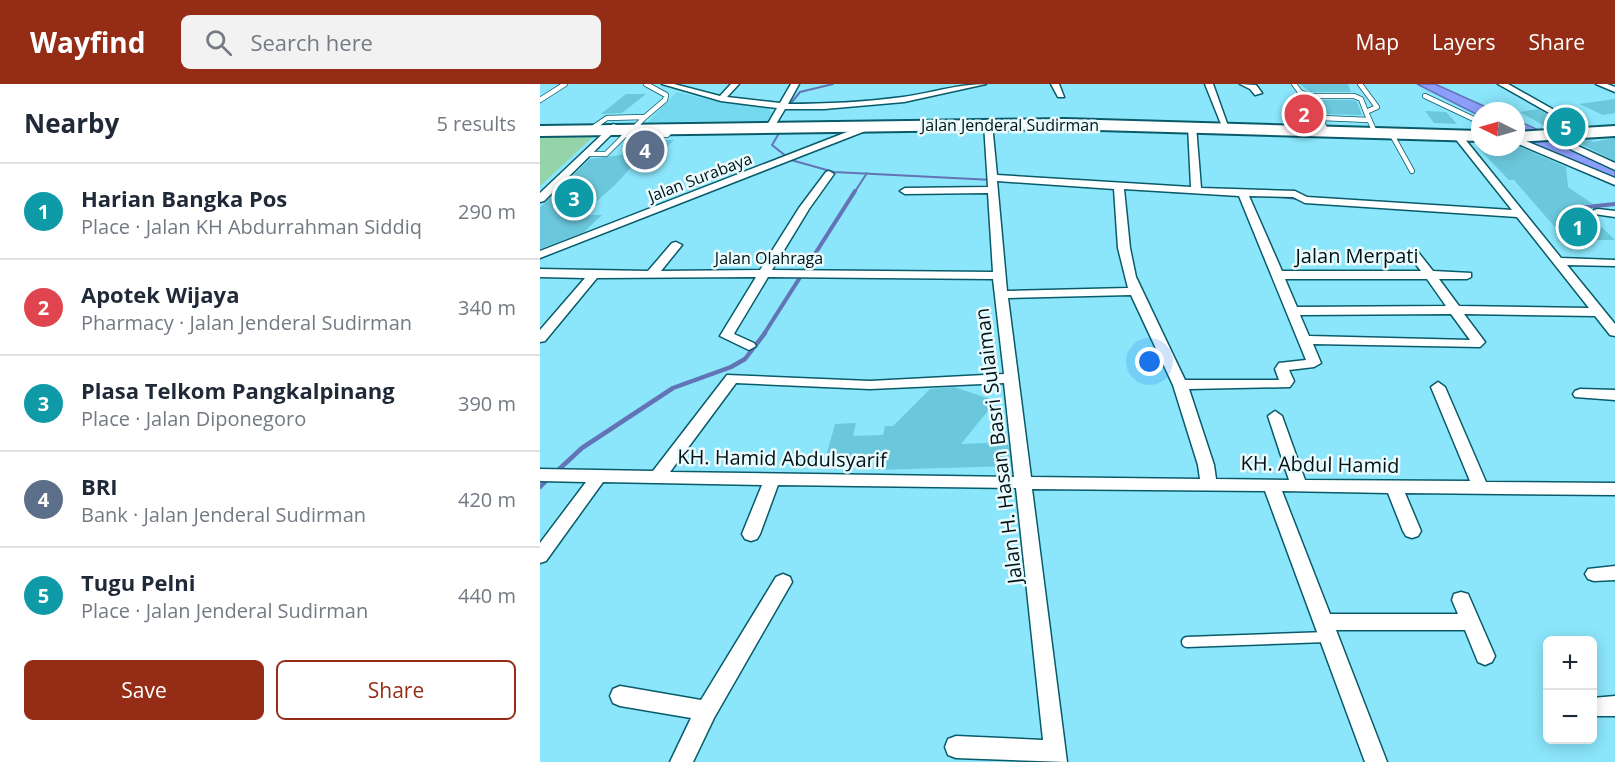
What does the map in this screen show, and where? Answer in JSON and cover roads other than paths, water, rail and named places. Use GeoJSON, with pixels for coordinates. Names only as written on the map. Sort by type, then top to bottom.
{"type":"FeatureCollection","features":[{"type":"Feature","properties":{"kind":"highway","name":"Jalan Jenderal Sudirman"},"geometry":{"type":"LineString","coordinates":[[540,129],[672,129],[1061,120],[1324,125],[1391,133],[1471,134]]}},
{"type":"Feature","properties":{"kind":"highway","name":"Jalan Jenderal Sudirman"},"geometry":{"type":"LineString","coordinates":[[614,128],[641,121],[870,126],[1371,124],[1471,133]]}},
{"type":"Feature","properties":{"kind":"highway"},"geometry":{"type":"LineString","coordinates":[[1555,135],[1584,129],[1615,129]]}},
{"type":"Feature","properties":{"kind":"highway"},"geometry":{"type":"LineString","coordinates":[[1525,136],[1615,129]]}},
{"type":"Feature","properties":{"kind":"street"},"geometry":{"type":"LineString","coordinates":[[721,99],[735,84]]}},
{"type":"Feature","properties":{"kind":"street"},"geometry":{"type":"LineString","coordinates":[[664,88],[675,87],[721,99],[781,106],[879,102],[982,84]]}},
{"type":"Feature","properties":{"kind":"street"},"geometry":{"type":"LineString","coordinates":[[1055,84],[1062,95]]}},
{"type":"Feature","properties":{"kind":"street"},"geometry":{"type":"LineString","coordinates":[[1209,84],[1225,124]]}},
{"type":"Feature","properties":{"kind":"street"},"geometry":{"type":"LineString","coordinates":[[1244,84],[1254,87],[1258,93]]}},
{"type":"Feature","properties":{"kind":"street"},"geometry":{"type":"LineString","coordinates":[[1502,84],[1584,129]]}},
{"type":"Feature","properties":{"kind":"street"},"geometry":{"type":"LineString","coordinates":[[1600,84],[1615,90]]}},
{"type":"Feature","properties":{"kind":"street"},"geometry":{"type":"LineString","coordinates":[[772,125],[793,87]]}},
{"type":"Feature","properties":{"kind":"street","name":"Jalan H. Hasan Basri Sulaiman"},"geometry":{"type":"LineString","coordinates":[[988,124],[1001,295],[1055,757]]}},
{"type":"Feature","properties":{"kind":"street","name":"Jalan Surabaya"},"geometry":{"type":"LineString","coordinates":[[540,255],[799,156],[870,126]]}},
{"type":"Feature","properties":{"kind":"street"},"geometry":{"type":"LineString","coordinates":[[1192,126],[1196,190]]}},
{"type":"Feature","properties":{"kind":"street"},"geometry":{"type":"LineString","coordinates":[[540,199],[614,128]]}},
{"type":"Feature","properties":{"kind":"street"},"geometry":{"type":"LineString","coordinates":[[1457,135],[1615,332]]}},
{"type":"Feature","properties":{"kind":"street"},"geometry":{"type":"LineString","coordinates":[[1555,135],[1582,152],[1615,167]]}},
{"type":"Feature","properties":{"kind":"street"},"geometry":{"type":"LineString","coordinates":[[1525,140],[1615,182]]}},
{"type":"Feature","properties":{"kind":"street"},"geometry":{"type":"LineString","coordinates":[[748,346],[727,334],[804,208],[829,174]]}},
{"type":"Feature","properties":{"kind":"street"},"geometry":{"type":"LineString","coordinates":[[905,191],[991,182],[1196,190],[1522,214]]}},
{"type":"Feature","properties":{"kind":"street"},"geometry":{"type":"LineString","coordinates":[[1118,188],[1124,248],[1135,291],[1180,385],[1206,465],[1209,485]]}},
{"type":"Feature","properties":{"kind":"street"},"geometry":{"type":"LineString","coordinates":[[1180,385],[1285,384],[1287,381],[1282,369],[1284,366],[1314,363],[1244,195]]}},
{"type":"Feature","properties":{"kind":"street"},"geometry":{"type":"LineString","coordinates":[[1598,212],[1615,214]]}},
{"type":"Feature","properties":{"kind":"street"},"geometry":{"type":"LineString","coordinates":[[652,274],[676,245]]}},
{"type":"Feature","properties":{"kind":"street"},"geometry":{"type":"LineString","coordinates":[[1414,254],[1430,275],[1467,275]]}},
{"type":"Feature","properties":{"kind":"street"},"geometry":{"type":"LineString","coordinates":[[1560,261],[1615,262]]}},
{"type":"Feature","properties":{"kind":"street","name":"Jalan Olahraga"},"geometry":{"type":"LineString","coordinates":[[540,273],[999,276]]}},
{"type":"Feature","properties":{"kind":"street"},"geometry":{"type":"LineString","coordinates":[[540,339],[594,275]]}},
{"type":"Feature","properties":{"kind":"street","name":"Jalan Merpati"},"geometry":{"type":"LineString","coordinates":[[1276,275],[1430,275],[1477,340],[1477,344],[1306,340]]}},
{"type":"Feature","properties":{"kind":"street"},"geometry":{"type":"LineString","coordinates":[[1001,295],[1135,291]]}},
{"type":"Feature","properties":{"kind":"street"},"geometry":{"type":"LineString","coordinates":[[1293,311],[1599,312]]}},
{"type":"Feature","properties":{"kind":"street"},"geometry":{"type":"LineString","coordinates":[[657,477],[731,379],[870,385],[1011,378]]}},
{"type":"Feature","properties":{"kind":"street"},"geometry":{"type":"LineString","coordinates":[[1438,387],[1480,487]]}},
{"type":"Feature","properties":{"kind":"street"},"geometry":{"type":"LineString","coordinates":[[1580,394],[1615,395]]}},
{"type":"Feature","properties":{"kind":"street"},"geometry":{"type":"LineString","coordinates":[[1275,416],[1299,485]]}},
{"type":"Feature","properties":{"kind":"street","name":"KH. Hamid Abdulsyarif"},"geometry":{"type":"LineString","coordinates":[[544,475],[1024,483]]}},
{"type":"Feature","properties":{"kind":"street"},"geometry":{"type":"LineString","coordinates":[[540,556],[599,476]]}},
{"type":"Feature","properties":{"kind":"street"},"geometry":{"type":"LineString","coordinates":[[751,534],[772,480]]}},
{"type":"Feature","properties":{"kind":"street","name":"KH. Abdul Hamid"},"geometry":{"type":"LineString","coordinates":[[1024,483],[1615,489]]}},
{"type":"Feature","properties":{"kind":"street"},"geometry":{"type":"LineString","coordinates":[[1271,484],[1376,762]]}},
{"type":"Feature","properties":{"kind":"street"},"geometry":{"type":"LineString","coordinates":[[1394,486],[1412,531]]}},
{"type":"Feature","properties":{"kind":"street"},"geometry":{"type":"LineString","coordinates":[[1594,574],[1615,573]]}},
{"type":"Feature","properties":{"kind":"street"},"geometry":{"type":"LineString","coordinates":[[681,762],[706,711],[783,582]]}},
{"type":"Feature","properties":{"kind":"street"},"geometry":{"type":"LineString","coordinates":[[1461,600],[1485,656]]}},
{"type":"Feature","properties":{"kind":"street"},"geometry":{"type":"LineString","coordinates":[[1324,629],[1471,622]]}},
{"type":"Feature","properties":{"kind":"street"},"geometry":{"type":"LineString","coordinates":[[620,696],[706,711]]}},
{"type":"Feature","properties":{"kind":"street"},"geometry":{"type":"LineString","coordinates":[[956,747],[1055,757]]}},
{"type":"Feature","properties":{"kind":"lane"},"geometry":{"type":"LineString","coordinates":[[540,100],[565,84]]}},
{"type":"Feature","properties":{"kind":"lane"},"geometry":{"type":"LineString","coordinates":[[591,128],[612,117],[641,121],[665,100],[666,95],[664,88],[646,84]]}},
{"type":"Feature","properties":{"kind":"lane"},"geometry":{"type":"LineString","coordinates":[[1294,84],[1300,92],[1309,96],[1354,96],[1361,99],[1371,124]]}},
{"type":"Feature","properties":{"kind":"lane"},"geometry":{"type":"LineString","coordinates":[[1360,84],[1377,107],[1366,112]]}},
{"type":"Feature","properties":{"kind":"lane"},"geometry":{"type":"LineString","coordinates":[[1309,96],[1324,125]]}},
{"type":"Feature","properties":{"kind":"lane"},"geometry":{"type":"LineString","coordinates":[[1425,96],[1471,118]]}},
{"type":"Feature","properties":{"kind":"lane"},"geometry":{"type":"LineString","coordinates":[[586,154],[606,154],[625,135],[667,135],[672,129]]}},
{"type":"Feature","properties":{"kind":"lane"},"geometry":{"type":"LineString","coordinates":[[1391,133],[1412,171]]}},
{"type":"Feature","properties":{"kind":"lane"},"geometry":{"type":"LineString","coordinates":[[1187,642],[1324,629]]}},
{"type":"Feature","properties":{"kind":"waterway"},"geometry":{"type":"LineString","coordinates":[[791,103],[800,92],[833,84]]}},
{"type":"Feature","properties":{"kind":"waterway"},"geometry":{"type":"LineString","coordinates":[[781,130],[772,145],[791,160],[834,172],[867,174]]}},
{"type":"Feature","properties":{"kind":"waterway"},"geometry":{"type":"LineString","coordinates":[[854,193],[867,174]]}},
{"type":"Feature","properties":{"kind":"waterway"},"geometry":{"type":"LineString","coordinates":[[867,174],[993,180]]}},
{"type":"Feature","properties":{"kind":"waterway"},"geometry":{"type":"LineString","coordinates":[[1151,190],[1181,192],[1170,191]]}},
{"type":"Feature","properties":{"kind":"waterway"},"geometry":{"type":"LineString","coordinates":[[764,334],[855,191]]}},
{"type":"Feature","properties":{"kind":"waterway"},"geometry":{"type":"LineString","coordinates":[[1280,196],[1298,198]]}},
{"type":"Feature","properties":{"kind":"waterway"},"geometry":{"type":"LineString","coordinates":[[1577,208],[1615,204]]}},
{"type":"Feature","properties":{"kind":"waterway"},"geometry":{"type":"LineString","coordinates":[[556,472],[582,448],[673,388],[731,367],[745,359],[765,333]]}},
{"type":"Feature","properties":{"kind":"waterway"},"geometry":{"type":"LineString","coordinates":[[540,487],[550,477]]}},
{"type":"Feature","properties":{"kind":"place","name":"Apotek Wijaya"},"geometry":{"type":"Point","coordinates":[1304,114]}},
{"type":"Feature","properties":{"kind":"place","name":"Tugu Pelni"},"geometry":{"type":"Point","coordinates":[1566,127]}},
{"type":"Feature","properties":{"kind":"place","name":"BRI"},"geometry":{"type":"Point","coordinates":[645,150]}},
{"type":"Feature","properties":{"kind":"place","name":"Plasa Telkom Pangkalpinang"},"geometry":{"type":"Point","coordinates":[574,198]}},
{"type":"Feature","properties":{"kind":"place","name":"Harian Bangka Pos"},"geometry":{"type":"Point","coordinates":[1578,227]}}]}
